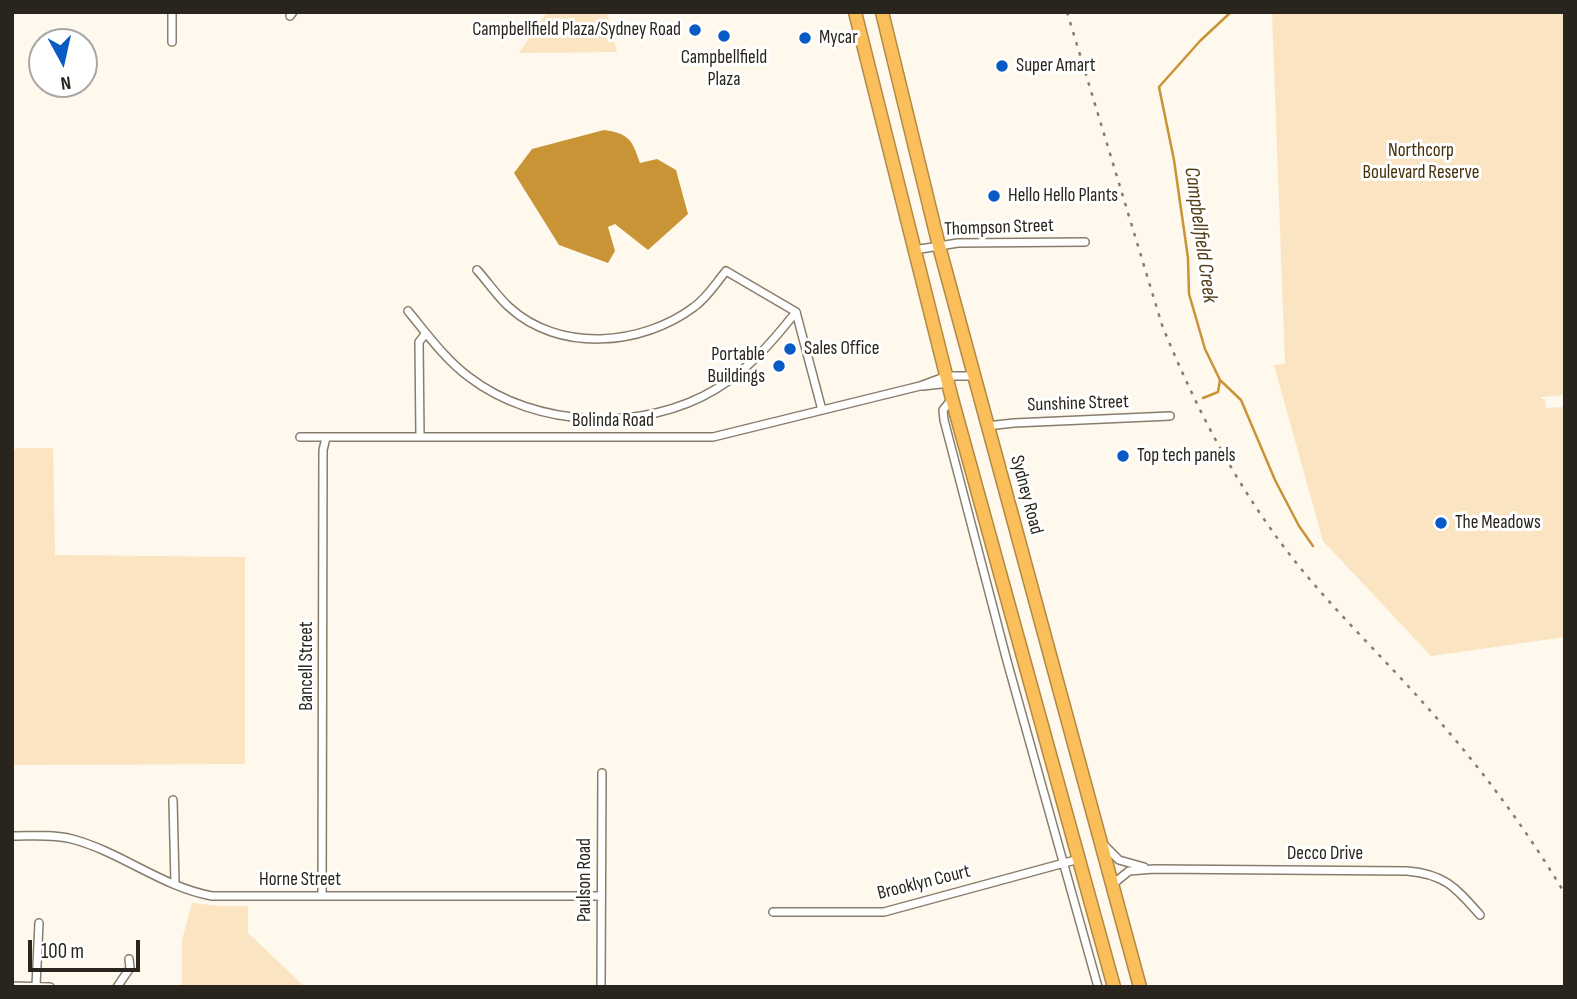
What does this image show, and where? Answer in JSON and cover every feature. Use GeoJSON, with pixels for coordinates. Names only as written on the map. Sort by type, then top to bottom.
{"type":"FeatureCollection","features":[{"type":"Feature","properties":{"kind":"highway"},"geometry":{"type":"LineString","coordinates":[[855,12],[952,399],[1114,987]]}},
{"type":"Feature","properties":{"kind":"highway","name":"Sydney Road"},"geometry":{"type":"LineString","coordinates":[[882,12],[939,246],[1140,987]]}},
{"type":"Feature","properties":{"kind":"street"},"geometry":{"type":"LineString","coordinates":[[172,12],[172,42]]}},
{"type":"Feature","properties":{"kind":"street","name":"Thompson Street"},"geometry":{"type":"LineString","coordinates":[[914,250],[958,243],[1084,242]]}},
{"type":"Feature","properties":{"kind":"street"},"geometry":{"type":"LineString","coordinates":[[477,271],[509,307],[531,321],[561,334],[607,340],[642,333],[677,318],[705,297],[726,271],[796,312],[822,410]]}},
{"type":"Feature","properties":{"kind":"street"},"geometry":{"type":"LineString","coordinates":[[408,311],[440,351],[492,393],[526,408],[588,421],[632,418],[665,410],[713,391],[766,349],[796,312]]}},
{"type":"Feature","properties":{"kind":"street"},"geometry":{"type":"LineString","coordinates":[[420,438],[419,342],[426,333]]}},
{"type":"Feature","properties":{"kind":"street","name":"Bolinda Road"},"geometry":{"type":"LineString","coordinates":[[300,437],[713,437],[920,386],[974,376]]}},
{"type":"Feature","properties":{"kind":"street"},"geometry":{"type":"LineString","coordinates":[[952,399],[943,410],[944,420],[1098,986]]}},
{"type":"Feature","properties":{"kind":"street","name":"Sunshine Street"},"geometry":{"type":"LineString","coordinates":[[987,426],[1171,416]]}},
{"type":"Feature","properties":{"kind":"street","name":"Bancell Street"},"geometry":{"type":"LineString","coordinates":[[322,894],[323,450],[326,438]]}},
{"type":"Feature","properties":{"kind":"street"},"geometry":{"type":"LineString","coordinates":[[1000,632],[1015,628]]}},
{"type":"Feature","properties":{"kind":"street","name":"Paulson Road"},"geometry":{"type":"LineString","coordinates":[[601,987],[602,773]]}},
{"type":"Feature","properties":{"kind":"street"},"geometry":{"type":"LineString","coordinates":[[173,800],[175,884]]}},
{"type":"Feature","properties":{"kind":"street","name":"Horne Street"},"geometry":{"type":"LineString","coordinates":[[12,836],[56,836],[74,839],[175,884],[212,895],[600,896]]}},
{"type":"Feature","properties":{"kind":"street","name":"Decco Drive"},"geometry":{"type":"LineString","coordinates":[[1101,842],[1121,861],[1154,869]]}},
{"type":"Feature","properties":{"kind":"street","name":"Brooklyn Court"},"geometry":{"type":"LineString","coordinates":[[773,912],[884,912],[1079,859]]}},
{"type":"Feature","properties":{"kind":"street","name":"Decco Drive"},"geometry":{"type":"LineString","coordinates":[[1113,884],[1129,871],[1154,869],[1427,872],[1454,886],[1480,915]]}},
{"type":"Feature","properties":{"kind":"street"},"geometry":{"type":"LineString","coordinates":[[36,986],[39,923]]}},
{"type":"Feature","properties":{"kind":"street"},"geometry":{"type":"LineString","coordinates":[[117,987],[130,968],[129,959]]}},
{"type":"Feature","properties":{"kind":"street"},"geometry":{"type":"LineString","coordinates":[[12,986],[50,987]]}},
{"type":"Feature","properties":{"kind":"green space"},"geometry":{"type":"Polygon","coordinates":[[[547,12],[607,12],[617,52],[519,53],[547,12]]]}},
{"type":"Feature","properties":{"kind":"green space","name":"Northcorp Boulevard Reserve"},"geometry":{"type":"Polygon","coordinates":[[[1272,12],[1565,12],[1565,395],[1541,397],[1545,399],[1546,408],[1565,407],[1565,637],[1431,656],[1323,541],[1274,365],[1285,364],[1272,12]]]}},
{"type":"Feature","properties":{"kind":"green space"},"geometry":{"type":"Polygon","coordinates":[[[53,448],[55,555],[245,557],[245,764],[12,765],[12,450],[53,448]]]}},
{"type":"Feature","properties":{"kind":"green space"},"geometry":{"type":"Polygon","coordinates":[[[192,903],[248,906],[248,933],[305,987],[182,987],[182,940],[192,903]]]}},
{"type":"Feature","properties":{"kind":"shaded area"},"geometry":{"type":"Polygon","coordinates":[[[604,130],[629,139],[640,163],[657,159],[676,170],[688,214],[648,250],[615,224],[608,227],[615,251],[608,263],[559,245],[514,173],[532,149],[604,130]]]}},
{"type":"Feature","properties":{"kind":"waterway","name":"Campbellfield Creek"},"geometry":{"type":"LineString","coordinates":[[1231,12],[1200,41],[1159,87],[1174,160],[1188,258],[1189,294],[1205,349],[1220,380],[1241,400],[1275,480],[1299,526],[1313,546]]}},
{"type":"Feature","properties":{"kind":"waterway"},"geometry":{"type":"LineString","coordinates":[[1203,398],[1218,392],[1220,380]]}},
{"type":"Feature","properties":{"kind":"railway"},"geometry":{"type":"LineString","coordinates":[[1067,12],[1162,325],[1189,387],[1220,447],[1255,505],[1294,560],[1464,750],[1517,820],[1565,894]]}},
{"type":"Feature","properties":{"kind":"place","name":"Campbellfield Plaza/Sydney Road"},"geometry":{"type":"Point","coordinates":[695,30]}},
{"type":"Feature","properties":{"kind":"place","name":"Campbellfield Plaza"},"geometry":{"type":"Point","coordinates":[724,36]}},
{"type":"Feature","properties":{"kind":"place","name":"Mycar"},"geometry":{"type":"Point","coordinates":[805,38]}},
{"type":"Feature","properties":{"kind":"place","name":"Super Amart"},"geometry":{"type":"Point","coordinates":[1002,66]}},
{"type":"Feature","properties":{"kind":"place","name":"Hello Hello Plants"},"geometry":{"type":"Point","coordinates":[994,196]}},
{"type":"Feature","properties":{"kind":"place","name":"Sales Office"},"geometry":{"type":"Point","coordinates":[790,349]}},
{"type":"Feature","properties":{"kind":"place","name":"Portable Buildings"},"geometry":{"type":"Point","coordinates":[779,366]}},
{"type":"Feature","properties":{"kind":"place","name":"Top tech panels"},"geometry":{"type":"Point","coordinates":[1123,456]}},
{"type":"Feature","properties":{"kind":"place","name":"The Meadows"},"geometry":{"type":"Point","coordinates":[1441,523]}}]}
